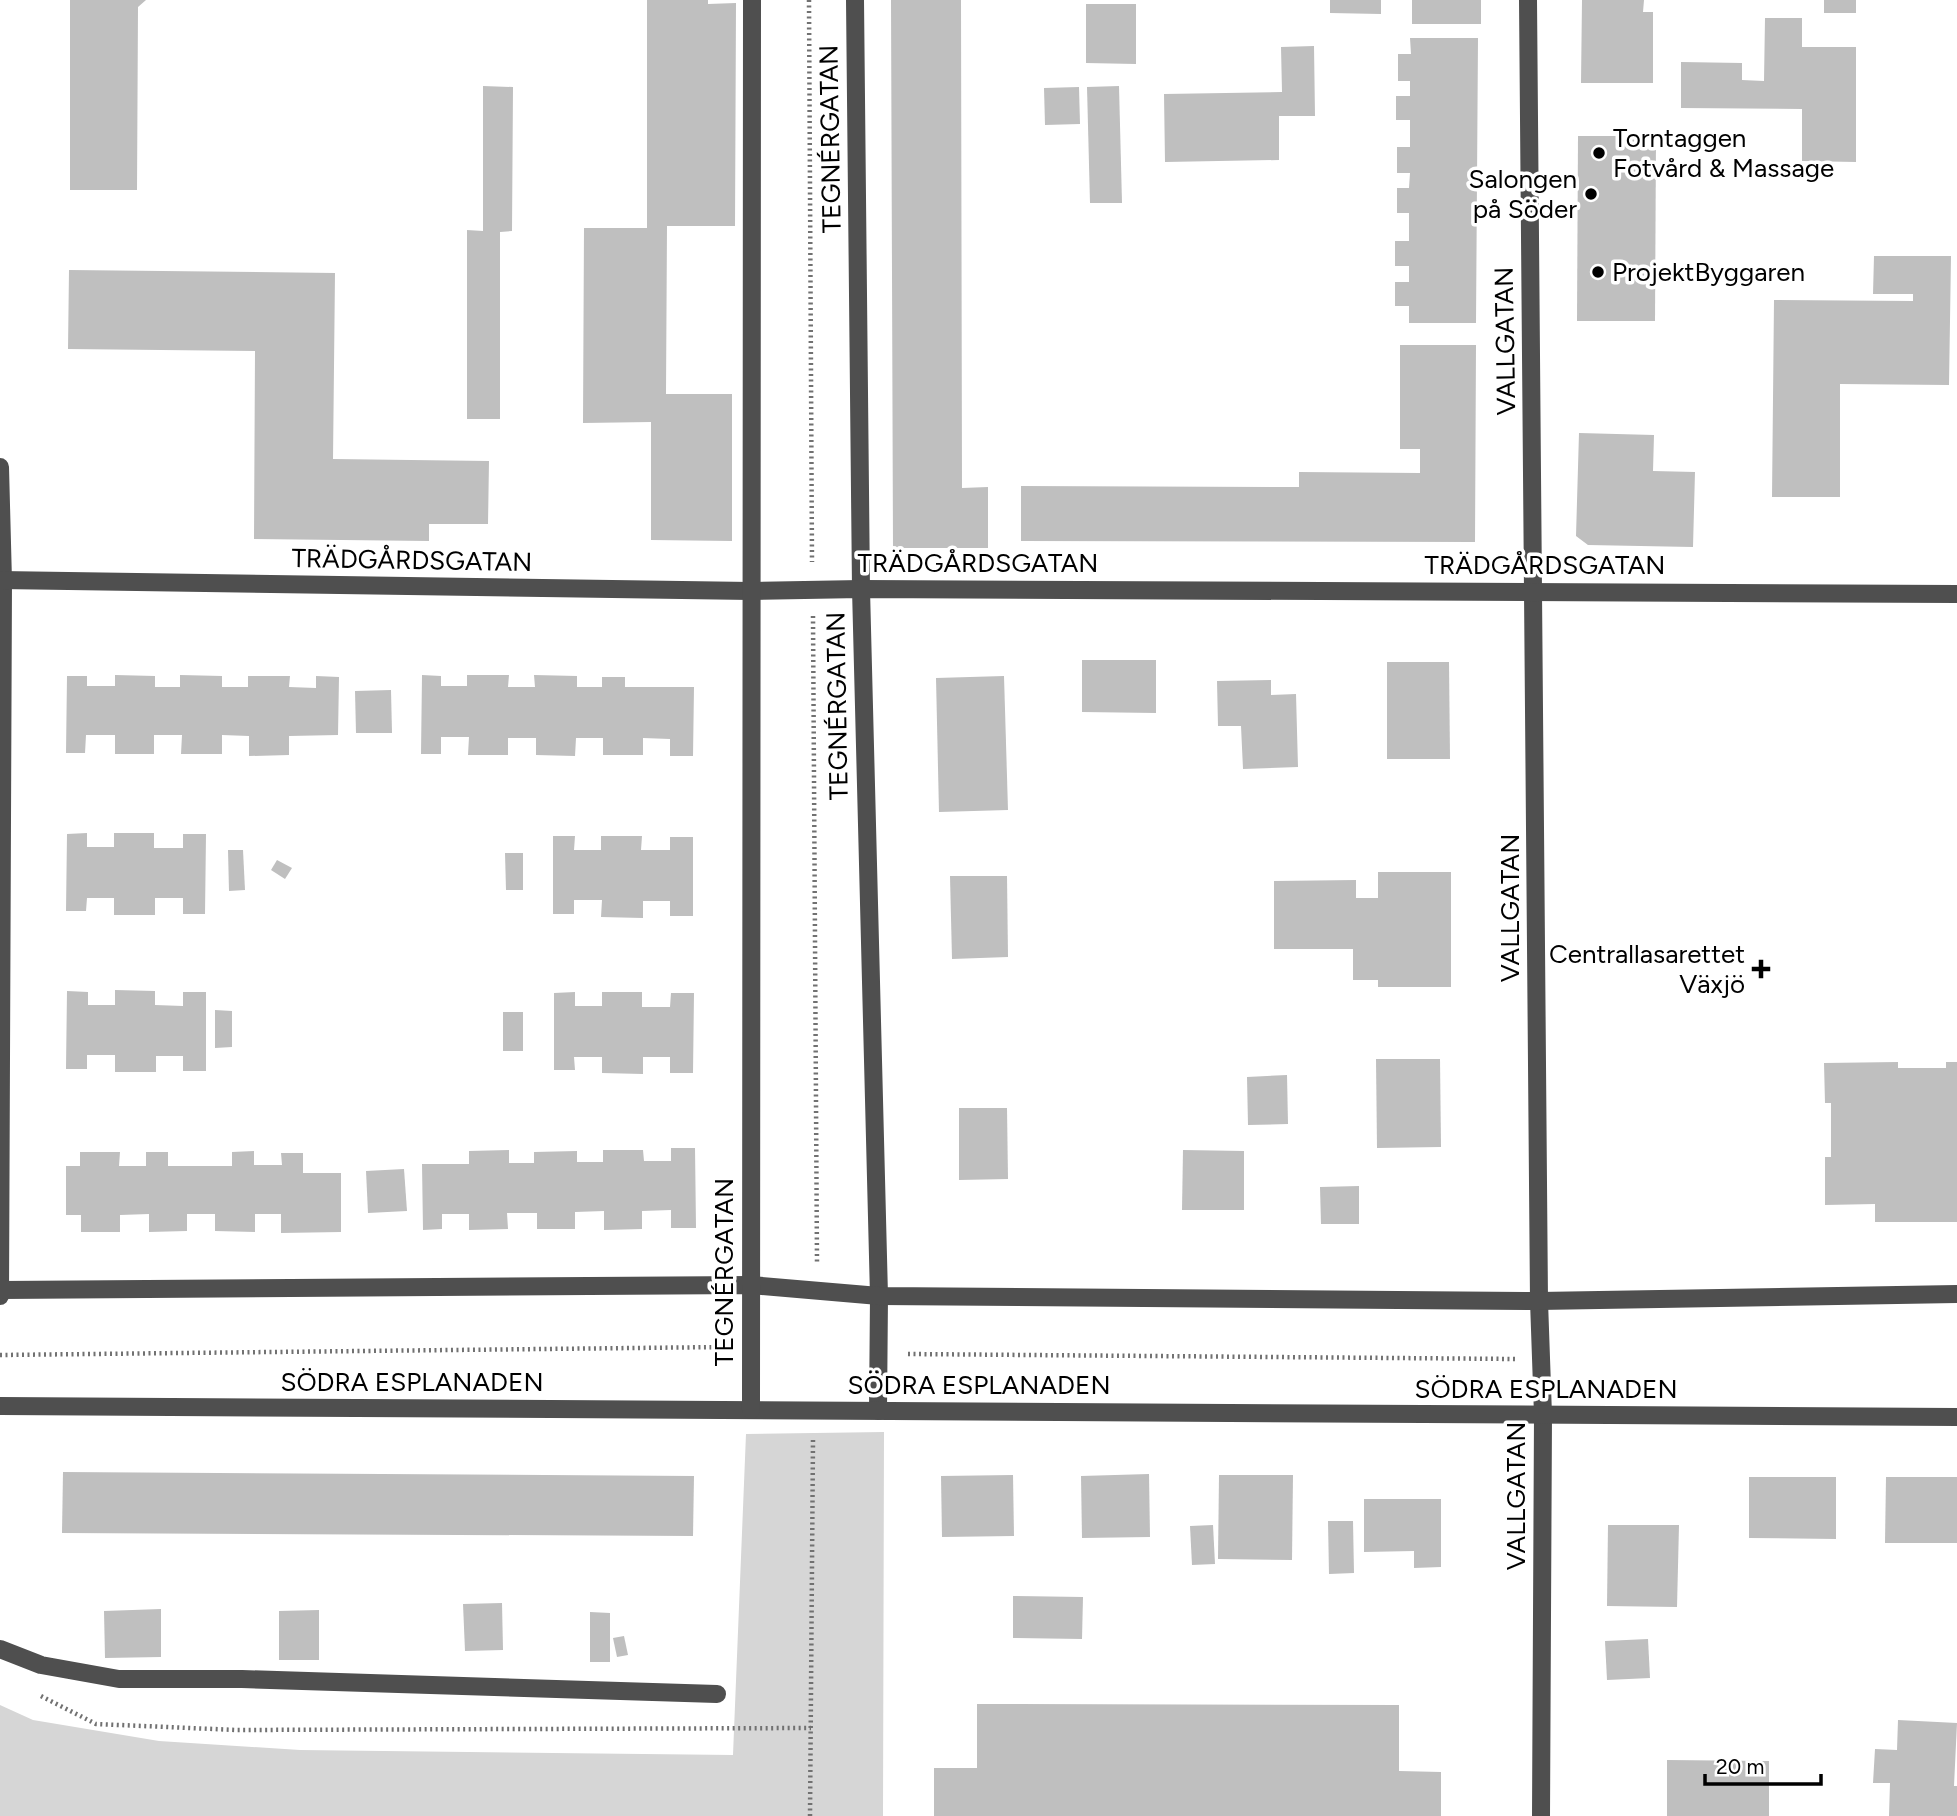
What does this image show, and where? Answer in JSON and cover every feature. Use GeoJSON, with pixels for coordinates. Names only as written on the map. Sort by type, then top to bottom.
{"type":"FeatureCollection","features":[{"type":"Feature","properties":{"kind":"street","name":"TEGNÉRGATAN"},"geometry":{"type":"LineString","coordinates":[[751,1410],[752,0]]}},
{"type":"Feature","properties":{"kind":"street","name":"TEGNÉRGATAN"},"geometry":{"type":"LineString","coordinates":[[855,0],[861,589],[879,1296],[878,1411]]}},
{"type":"Feature","properties":{"kind":"street","name":"VALLGATAN"},"geometry":{"type":"LineString","coordinates":[[1528,0],[1539,1301],[1543,1415],[1541,1816]]}},
{"type":"Feature","properties":{"kind":"street"},"geometry":{"type":"LineString","coordinates":[[0,467],[0,1296]]}},
{"type":"Feature","properties":{"kind":"street","name":"TRÄDGÅRDSGATAN"},"geometry":{"type":"LineString","coordinates":[[1,581],[751,590],[1957,594]]}},
{"type":"Feature","properties":{"kind":"street"},"geometry":{"type":"LineString","coordinates":[[1,1290],[751,1285],[879,1296],[1539,1301],[1957,1294]]}},
{"type":"Feature","properties":{"kind":"street","name":"SÖDRA ESPLANADEN"},"geometry":{"type":"LineString","coordinates":[[0,1406],[1957,1417]]}},
{"type":"Feature","properties":{"kind":"street"},"geometry":{"type":"LineString","coordinates":[[0,1649],[41,1665],[119,1679],[242,1679],[717,1694]]}},
{"type":"Feature","properties":{"kind":"path"},"geometry":{"type":"LineString","coordinates":[[809,0],[817,1291]]}},
{"type":"Feature","properties":{"kind":"path"},"geometry":{"type":"LineString","coordinates":[[0,1355],[751,1347]]}},
{"type":"Feature","properties":{"kind":"path"},"geometry":{"type":"LineString","coordinates":[[879,1354],[1541,1360]]}},
{"type":"Feature","properties":{"kind":"path"},"geometry":{"type":"LineString","coordinates":[[810,1816],[814,1410]]}},
{"type":"Feature","properties":{"kind":"path"},"geometry":{"type":"LineString","coordinates":[[30,1690],[96,1724],[237,1730],[811,1728]]}},
{"type":"Feature","properties":{"kind":"shaded area"},"geometry":{"type":"Polygon","coordinates":[[[884,1432],[883,1816],[0,1816],[0,1705],[33,1720],[159,1741],[300,1750],[733,1755],[746,1434],[884,1432]]]}},
{"type":"Feature","properties":{"kind":"building"},"geometry":{"type":"Polygon","coordinates":[[[70,0],[146,0],[138,7],[137,190],[70,190],[70,0]]]}},
{"type":"Feature","properties":{"kind":"building"},"geometry":{"type":"Polygon","coordinates":[[[647,0],[736,3],[735,226],[667,226],[666,394],[732,394],[732,541],[651,540],[651,422],[583,423],[584,228],[647,228],[647,0]]]}},
{"type":"Feature","properties":{"kind":"building"},"geometry":{"type":"Polygon","coordinates":[[[891,0],[961,0],[962,488],[988,487],[988,548],[893,548],[891,0]]]}},
{"type":"Feature","properties":{"kind":"building"},"geometry":{"type":"Polygon","coordinates":[[[1330,0],[1381,0],[1381,14],[1330,13],[1330,0]]]}},
{"type":"Feature","properties":{"kind":"building"},"geometry":{"type":"Polygon","coordinates":[[[1412,0],[1481,0],[1481,24],[1412,24],[1412,0]]]}},
{"type":"Feature","properties":{"kind":"building"},"geometry":{"type":"Polygon","coordinates":[[[1582,0],[1644,0],[1643,12],[1653,12],[1653,83],[1581,83],[1582,0]]]}},
{"type":"Feature","properties":{"kind":"building"},"geometry":{"type":"Polygon","coordinates":[[[1824,0],[1856,0],[1856,13],[1824,13],[1824,0]]]}},
{"type":"Feature","properties":{"kind":"building"},"geometry":{"type":"Polygon","coordinates":[[[1086,4],[1136,4],[1136,64],[1086,63],[1086,4]]]}},
{"type":"Feature","properties":{"kind":"building"},"geometry":{"type":"Polygon","coordinates":[[[1765,18],[1802,18],[1802,47],[1856,47],[1856,162],[1802,161],[1802,109],[1681,108],[1681,62],[1742,63],[1742,80],[1764,81],[1765,18]]]}},
{"type":"Feature","properties":{"kind":"building"},"geometry":{"type":"Polygon","coordinates":[[[1410,38],[1478,38],[1476,323],[1409,323],[1409,306],[1395,306],[1395,282],[1409,282],[1409,266],[1395,266],[1395,241],[1409,241],[1409,213],[1397,213],[1397,188],[1409,188],[1410,173],[1397,173],[1397,147],[1410,147],[1410,120],[1396,120],[1396,96],[1410,96],[1410,81],[1398,81],[1398,54],[1411,54],[1410,38]]]}},
{"type":"Feature","properties":{"kind":"building"},"geometry":{"type":"Polygon","coordinates":[[[1314,46],[1315,116],[1279,116],[1279,160],[1165,162],[1164,94],[1282,92],[1281,47],[1314,46]]]}},
{"type":"Feature","properties":{"kind":"building"},"geometry":{"type":"Polygon","coordinates":[[[483,86],[513,87],[512,231],[500,232],[500,419],[467,419],[467,230],[483,231],[483,86]]]}},
{"type":"Feature","properties":{"kind":"building"},"geometry":{"type":"Polygon","coordinates":[[[1119,86],[1122,203],[1090,203],[1087,87],[1119,86]]]}},
{"type":"Feature","properties":{"kind":"building"},"geometry":{"type":"Polygon","coordinates":[[[1079,87],[1080,124],[1045,125],[1044,88],[1079,87]]]}},
{"type":"Feature","properties":{"kind":"building"},"geometry":{"type":"Polygon","coordinates":[[[1578,136],[1656,136],[1655,321],[1577,321],[1578,136]]]}},
{"type":"Feature","properties":{"kind":"building"},"geometry":{"type":"Polygon","coordinates":[[[1874,256],[1951,256],[1949,385],[1840,384],[1840,497],[1772,497],[1774,300],[1913,301],[1913,294],[1873,294],[1874,256]]]}},
{"type":"Feature","properties":{"kind":"building"},"geometry":{"type":"Polygon","coordinates":[[[69,270],[335,273],[333,459],[489,461],[488,524],[429,524],[429,541],[254,539],[255,351],[68,349],[69,270]]]}},
{"type":"Feature","properties":{"kind":"building"},"geometry":{"type":"Polygon","coordinates":[[[1400,345],[1476,345],[1475,542],[1021,541],[1021,486],[1299,487],[1299,472],[1420,473],[1420,449],[1400,449],[1400,345]]]}},
{"type":"Feature","properties":{"kind":"building"},"geometry":{"type":"Polygon","coordinates":[[[1579,433],[1654,435],[1653,471],[1695,472],[1693,547],[1588,545],[1576,536],[1579,433]]]}},
{"type":"Feature","properties":{"kind":"building"},"geometry":{"type":"Polygon","coordinates":[[[1082,660],[1156,660],[1156,713],[1082,712],[1082,660]]]}},
{"type":"Feature","properties":{"kind":"building"},"geometry":{"type":"Polygon","coordinates":[[[1387,662],[1449,662],[1450,759],[1387,759],[1387,662]]]}},
{"type":"Feature","properties":{"kind":"building"},"geometry":{"type":"Polygon","coordinates":[[[115,675],[155,676],[155,687],[180,687],[180,675],[222,676],[222,687],[248,687],[248,676],[290,676],[289,687],[316,688],[316,676],[339,677],[338,735],[289,736],[289,755],[249,756],[249,736],[222,735],[222,754],[181,754],[182,735],[154,735],[154,754],[115,754],[115,735],[86,735],[85,753],[66,753],[67,676],[87,676],[87,686],[115,686],[115,675]]]}},
{"type":"Feature","properties":{"kind":"building"},"geometry":{"type":"Polygon","coordinates":[[[422,675],[441,676],[441,686],[467,686],[467,675],[509,675],[508,687],[535,687],[534,675],[577,676],[577,687],[602,687],[602,677],[625,677],[625,687],[694,687],[693,756],[670,756],[670,739],[643,738],[643,755],[603,755],[603,738],[576,738],[575,756],[536,755],[536,738],[508,738],[508,755],[468,755],[469,737],[441,737],[441,754],[421,754],[422,675]]]}},
{"type":"Feature","properties":{"kind":"building"},"geometry":{"type":"Polygon","coordinates":[[[1004,676],[1008,810],[939,812],[936,678],[1004,676]]]}},
{"type":"Feature","properties":{"kind":"building"},"geometry":{"type":"Polygon","coordinates":[[[1271,680],[1271,695],[1296,694],[1298,767],[1243,769],[1241,726],[1218,726],[1217,681],[1271,680]]]}},
{"type":"Feature","properties":{"kind":"building"},"geometry":{"type":"Polygon","coordinates":[[[391,690],[392,733],[356,733],[355,691],[391,690]]]}},
{"type":"Feature","properties":{"kind":"building"},"geometry":{"type":"Polygon","coordinates":[[[87,833],[87,847],[114,847],[114,833],[154,833],[154,848],[183,848],[183,834],[206,834],[205,914],[183,914],[183,898],[155,898],[155,915],[114,915],[114,898],[87,898],[86,911],[66,911],[67,834],[87,833]]]}},
{"type":"Feature","properties":{"kind":"building"},"geometry":{"type":"Polygon","coordinates":[[[553,836],[575,836],[574,850],[601,850],[601,836],[642,836],[641,850],[670,850],[670,837],[693,837],[693,916],[670,916],[670,901],[643,901],[643,918],[601,917],[602,900],[574,900],[574,914],[553,914],[553,836]]]}},
{"type":"Feature","properties":{"kind":"building"},"geometry":{"type":"Polygon","coordinates":[[[228,850],[243,850],[245,890],[229,891],[228,850]]]}},
{"type":"Feature","properties":{"kind":"building"},"geometry":{"type":"Polygon","coordinates":[[[505,853],[523,853],[523,890],[506,890],[505,853]]]}},
{"type":"Feature","properties":{"kind":"building"},"geometry":{"type":"Polygon","coordinates":[[[277,860],[292,868],[285,879],[271,870],[277,860]]]}},
{"type":"Feature","properties":{"kind":"building"},"geometry":{"type":"Polygon","coordinates":[[[1378,872],[1451,872],[1451,987],[1378,987],[1378,980],[1353,980],[1353,949],[1274,949],[1274,881],[1356,880],[1356,898],[1378,898],[1378,872]]]}},
{"type":"Feature","properties":{"kind":"building"},"geometry":{"type":"Polygon","coordinates":[[[950,876],[1007,876],[1008,957],[952,959],[950,876]]]}},
{"type":"Feature","properties":{"kind":"building"},"geometry":{"type":"Polygon","coordinates":[[[115,990],[155,991],[155,1005],[183,1006],[183,992],[206,992],[206,1071],[183,1071],[183,1056],[156,1056],[156,1072],[115,1072],[115,1055],[87,1055],[87,1069],[66,1069],[67,991],[88,992],[88,1005],[115,1005],[115,990]]]}},
{"type":"Feature","properties":{"kind":"building"},"geometry":{"type":"Polygon","coordinates":[[[575,992],[575,1006],[602,1006],[602,992],[642,992],[642,1007],[670,1007],[671,993],[694,993],[693,1073],[670,1073],[670,1057],[643,1057],[643,1074],[602,1073],[602,1057],[574,1057],[575,1070],[554,1070],[554,993],[575,992]]]}},
{"type":"Feature","properties":{"kind":"building"},"geometry":{"type":"Polygon","coordinates":[[[215,1010],[232,1011],[232,1047],[215,1048],[215,1010]]]}},
{"type":"Feature","properties":{"kind":"building"},"geometry":{"type":"Polygon","coordinates":[[[503,1012],[523,1012],[523,1051],[503,1051],[503,1012]]]}},
{"type":"Feature","properties":{"kind":"building"},"geometry":{"type":"Polygon","coordinates":[[[1376,1059],[1440,1059],[1441,1147],[1377,1148],[1376,1059]]]}},
{"type":"Feature","properties":{"kind":"building"},"geometry":{"type":"Polygon","coordinates":[[[1898,1062],[1898,1068],[1946,1068],[1946,1062],[1957,1062],[1957,1222],[1875,1222],[1875,1204],[1825,1205],[1825,1157],[1831,1157],[1831,1103],[1825,1103],[1824,1063],[1898,1062]]]}},
{"type":"Feature","properties":{"kind":"building"},"geometry":{"type":"Polygon","coordinates":[[[1287,1075],[1288,1124],[1248,1125],[1247,1077],[1287,1075]]]}},
{"type":"Feature","properties":{"kind":"building"},"geometry":{"type":"Polygon","coordinates":[[[959,1108],[1007,1108],[1008,1179],[959,1180],[959,1108]]]}},
{"type":"Feature","properties":{"kind":"building"},"geometry":{"type":"Polygon","coordinates":[[[671,1148],[695,1148],[696,1228],[671,1228],[671,1210],[642,1211],[642,1229],[604,1230],[604,1211],[575,1212],[575,1229],[537,1229],[537,1213],[507,1213],[508,1229],[469,1230],[469,1214],[442,1214],[442,1229],[423,1230],[422,1164],[469,1164],[469,1151],[509,1150],[509,1163],[534,1163],[534,1152],[577,1151],[577,1162],[603,1162],[603,1150],[643,1150],[644,1161],[671,1161],[671,1148]]]}},
{"type":"Feature","properties":{"kind":"building"},"geometry":{"type":"Polygon","coordinates":[[[1183,1150],[1244,1151],[1244,1210],[1182,1210],[1183,1150]]]}},
{"type":"Feature","properties":{"kind":"building"},"geometry":{"type":"Polygon","coordinates":[[[254,1151],[254,1165],[282,1165],[281,1153],[303,1153],[303,1173],[341,1173],[341,1232],[281,1233],[281,1214],[255,1214],[255,1232],[215,1231],[215,1214],[187,1214],[187,1231],[149,1232],[149,1214],[120,1215],[120,1232],[81,1232],[81,1215],[66,1215],[66,1166],[80,1166],[80,1152],[120,1152],[119,1166],[146,1166],[146,1152],[168,1152],[168,1166],[232,1166],[232,1152],[254,1151]]]}},
{"type":"Feature","properties":{"kind":"building"},"geometry":{"type":"Polygon","coordinates":[[[404,1169],[407,1211],[368,1213],[366,1171],[404,1169]]]}},
{"type":"Feature","properties":{"kind":"building"},"geometry":{"type":"Polygon","coordinates":[[[1359,1186],[1359,1224],[1321,1224],[1320,1187],[1359,1186]]]}},
{"type":"Feature","properties":{"kind":"building"},"geometry":{"type":"Polygon","coordinates":[[[63,1472],[694,1476],[693,1536],[62,1533],[63,1472]]]}},
{"type":"Feature","properties":{"kind":"building"},"geometry":{"type":"Polygon","coordinates":[[[1149,1474],[1150,1537],[1082,1538],[1081,1476],[1149,1474]]]}},
{"type":"Feature","properties":{"kind":"building"},"geometry":{"type":"Polygon","coordinates":[[[1013,1475],[1014,1536],[942,1537],[941,1476],[1013,1475]]]}},
{"type":"Feature","properties":{"kind":"building"},"geometry":{"type":"Polygon","coordinates":[[[1219,1475],[1293,1475],[1292,1560],[1218,1559],[1219,1475]]]}},
{"type":"Feature","properties":{"kind":"building"},"geometry":{"type":"Polygon","coordinates":[[[1749,1477],[1836,1477],[1836,1539],[1749,1538],[1749,1477]]]}},
{"type":"Feature","properties":{"kind":"building"},"geometry":{"type":"Polygon","coordinates":[[[1886,1477],[1957,1477],[1957,1543],[1885,1543],[1886,1477]]]}},
{"type":"Feature","properties":{"kind":"building"},"geometry":{"type":"Polygon","coordinates":[[[1364,1499],[1441,1499],[1441,1567],[1414,1568],[1414,1551],[1364,1552],[1364,1499]]]}},
{"type":"Feature","properties":{"kind":"building"},"geometry":{"type":"Polygon","coordinates":[[[1328,1521],[1353,1521],[1354,1573],[1329,1574],[1328,1521]]]}},
{"type":"Feature","properties":{"kind":"building"},"geometry":{"type":"Polygon","coordinates":[[[1213,1525],[1215,1564],[1192,1565],[1190,1526],[1213,1525]]]}},
{"type":"Feature","properties":{"kind":"building"},"geometry":{"type":"Polygon","coordinates":[[[1608,1525],[1679,1525],[1677,1607],[1607,1606],[1608,1525]]]}},
{"type":"Feature","properties":{"kind":"building"},"geometry":{"type":"Polygon","coordinates":[[[1013,1596],[1083,1597],[1082,1639],[1013,1638],[1013,1596]]]}},
{"type":"Feature","properties":{"kind":"building"},"geometry":{"type":"Polygon","coordinates":[[[502,1603],[503,1650],[465,1651],[463,1604],[502,1603]]]}},
{"type":"Feature","properties":{"kind":"building"},"geometry":{"type":"Polygon","coordinates":[[[161,1609],[161,1657],[105,1658],[104,1611],[161,1609]]]}},
{"type":"Feature","properties":{"kind":"building"},"geometry":{"type":"Polygon","coordinates":[[[319,1610],[319,1660],[279,1660],[279,1611],[319,1610]]]}},
{"type":"Feature","properties":{"kind":"building"},"geometry":{"type":"Polygon","coordinates":[[[590,1612],[610,1613],[610,1662],[590,1662],[590,1612]]]}},
{"type":"Feature","properties":{"kind":"building"},"geometry":{"type":"Polygon","coordinates":[[[624,1636],[628,1655],[617,1657],[613,1638],[624,1636]]]}},
{"type":"Feature","properties":{"kind":"building"},"geometry":{"type":"Polygon","coordinates":[[[1648,1639],[1650,1678],[1607,1680],[1605,1641],[1648,1639]]]}},
{"type":"Feature","properties":{"kind":"building"},"geometry":{"type":"Polygon","coordinates":[[[977,1704],[1399,1705],[1399,1771],[1441,1772],[1441,1816],[934,1816],[934,1768],[977,1768],[977,1704]]]}},
{"type":"Feature","properties":{"kind":"building"},"geometry":{"type":"Polygon","coordinates":[[[1898,1720],[1957,1723],[1954,1786],[1957,1786],[1957,1816],[1889,1816],[1890,1783],[1873,1783],[1875,1749],[1897,1750],[1898,1720]]]}},
{"type":"Feature","properties":{"kind":"building"},"geometry":{"type":"Polygon","coordinates":[[[1667,1760],[1769,1761],[1769,1816],[1667,1816],[1667,1760]]]}},
{"type":"Feature","properties":{"kind":"place","name":"Torntaggen Fotvård & Massage"},"geometry":{"type":"Point","coordinates":[1599,153]}},
{"type":"Feature","properties":{"kind":"place","name":"Salongen på Söder"},"geometry":{"type":"Point","coordinates":[1591,194]}},
{"type":"Feature","properties":{"kind":"place","name":"ProjektByggaren"},"geometry":{"type":"Point","coordinates":[1598,272]}},
{"type":"Feature","properties":{"kind":"place","name":"Centrallasarettet Växjö"},"geometry":{"type":"Point","coordinates":[1761,969]}}]}
